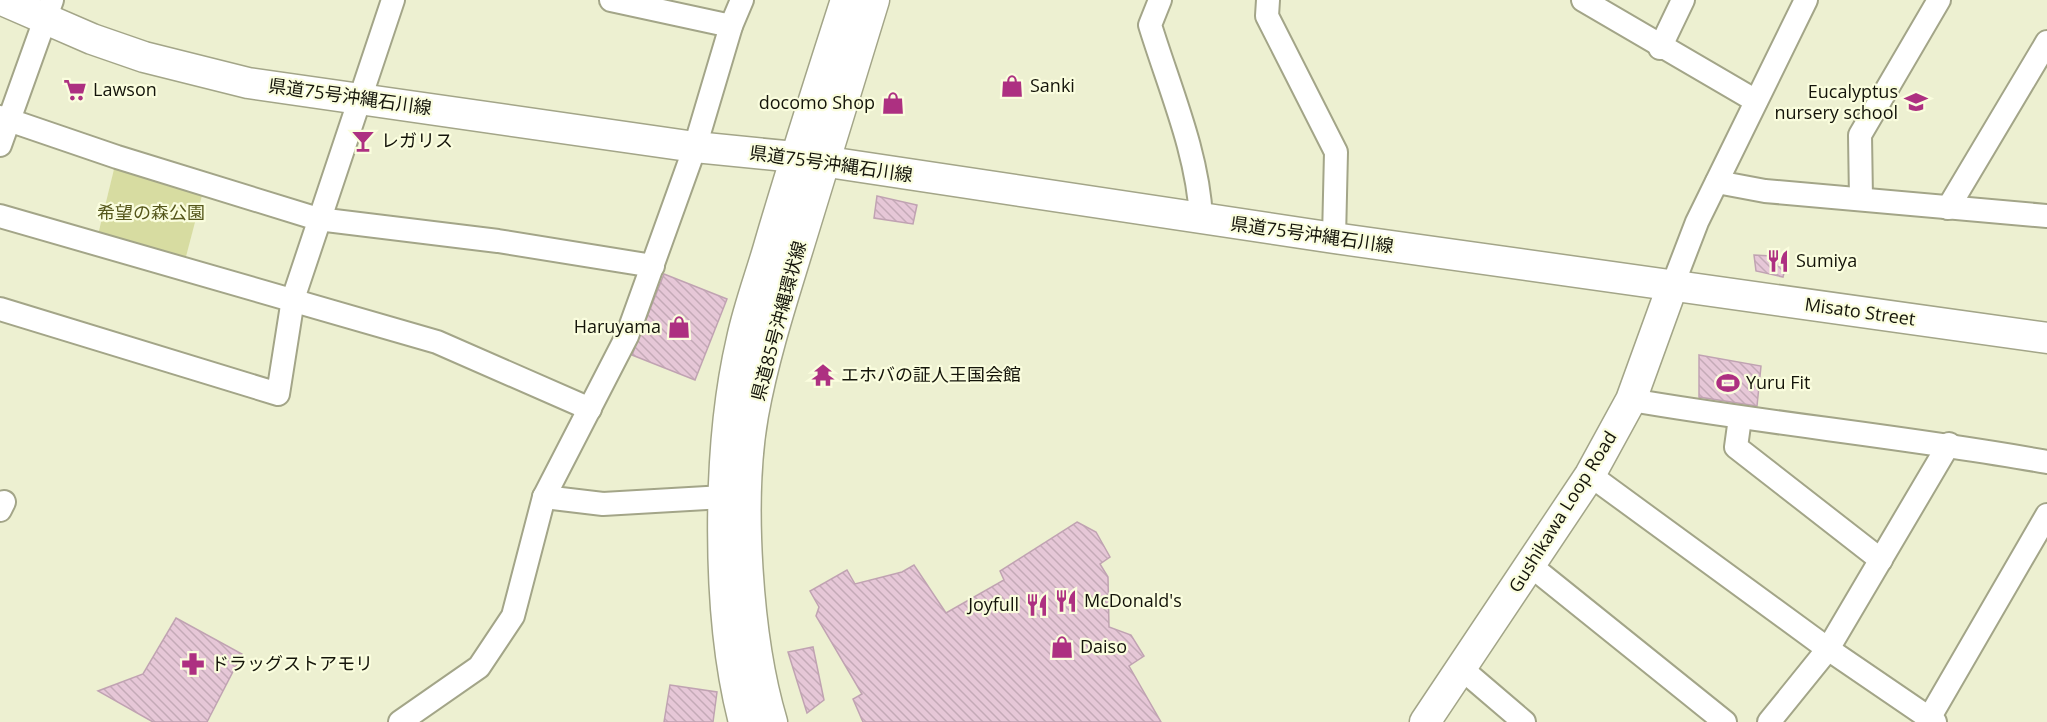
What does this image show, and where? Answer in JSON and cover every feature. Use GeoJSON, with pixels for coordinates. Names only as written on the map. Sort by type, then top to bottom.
{"type":"FeatureCollection","features":[{"type":"Feature","properties":{"kind":"main road","name":"県道75号沖縄石川線"},"geometry":{"type":"LineString","coordinates":[[2,0],[49,9],[92,39],[195,71],[248,83],[695,147],[795,157],[1672,286]]}},
{"type":"Feature","properties":{"kind":"main road","name":"県道85号沖縄環状線"},"geometry":{"type":"LineString","coordinates":[[744,722],[732,660],[724,497],[730,409],[742,339],[795,157],[846,0]]}},
{"type":"Feature","properties":{"kind":"main road","name":"県道85号沖縄環状線"},"geometry":{"type":"LineString","coordinates":[[772,722],[758,658],[750,581],[746,502],[753,417],[768,347],[874,0]]}},
{"type":"Feature","properties":{"kind":"main road","name":"Misato Street"},"geometry":{"type":"LineString","coordinates":[[1672,286],[2047,338]]}},
{"type":"Feature","properties":{"kind":"main road","name":"Gushikawa Loop Road"},"geometry":{"type":"LineString","coordinates":[[1425,722],[1532,566],[1590,475],[1631,400],[1672,286]]}},
{"type":"Feature","properties":{"kind":"street"},"geometry":{"type":"LineString","coordinates":[[0,309],[279,394],[293,299],[393,0]]}},
{"type":"Feature","properties":{"kind":"street"},"geometry":{"type":"LineString","coordinates":[[611,0],[731,26]]}},
{"type":"Feature","properties":{"kind":"street"},"geometry":{"type":"LineString","coordinates":[[400,722],[479,667],[513,616],[544,497],[627,336],[695,147],[731,26],[742,0]]}},
{"type":"Feature","properties":{"kind":"street"},"geometry":{"type":"LineString","coordinates":[[1160,0],[1150,25],[1188,148],[1200,199],[1201,218]]}},
{"type":"Feature","properties":{"kind":"street"},"geometry":{"type":"LineString","coordinates":[[1268,0],[1267,16],[1336,152],[1334,238]]}},
{"type":"Feature","properties":{"kind":"street"},"geometry":{"type":"LineString","coordinates":[[1583,0],[1660,48],[1756,101]]}},
{"type":"Feature","properties":{"kind":"street"},"geometry":{"type":"LineString","coordinates":[[1660,48],[1683,0]]}},
{"type":"Feature","properties":{"kind":"street"},"geometry":{"type":"LineString","coordinates":[[1672,286],[1697,222],[1806,0]]}},
{"type":"Feature","properties":{"kind":"street"},"geometry":{"type":"LineString","coordinates":[[1861,199],[1860,135],[1939,0]]}},
{"type":"Feature","properties":{"kind":"street"},"geometry":{"type":"LineString","coordinates":[[0,145],[4,118],[49,9]]}},
{"type":"Feature","properties":{"kind":"street"},"geometry":{"type":"LineString","coordinates":[[1948,208],[2047,42]]}},
{"type":"Feature","properties":{"kind":"street"},"geometry":{"type":"LineString","coordinates":[[4,118],[318,219],[498,241],[653,266]]}},
{"type":"Feature","properties":{"kind":"street"},"geometry":{"type":"LineString","coordinates":[[1717,182],[1766,191],[2047,216]]}},
{"type":"Feature","properties":{"kind":"street"},"geometry":{"type":"LineString","coordinates":[[0,216],[437,342],[591,409]]}},
{"type":"Feature","properties":{"kind":"street"},"geometry":{"type":"LineString","coordinates":[[1631,400],[1740,418],[1948,444],[2047,462]]}},
{"type":"Feature","properties":{"kind":"street"},"geometry":{"type":"LineString","coordinates":[[1740,418],[1736,447],[1881,560]]}},
{"type":"Feature","properties":{"kind":"street"},"geometry":{"type":"LineString","coordinates":[[1769,722],[1828,649],[1948,444]]}},
{"type":"Feature","properties":{"kind":"street"},"geometry":{"type":"LineString","coordinates":[[1590,475],[1930,721],[2047,515]]}},
{"type":"Feature","properties":{"kind":"street"},"geometry":{"type":"LineString","coordinates":[[544,497],[603,504],[724,497]]}},
{"type":"Feature","properties":{"kind":"street"},"geometry":{"type":"LineString","coordinates":[[1532,566],[1725,722]]}},
{"type":"Feature","properties":{"kind":"street"},"geometry":{"type":"LineString","coordinates":[[1462,669],[1524,722]]}},
{"type":"Feature","properties":{"kind":"green space","name":"希望の森公園"},"geometry":{"type":"Polygon","coordinates":[[[117,157],[205,184],[183,268],[96,243],[117,157]]]}},
{"type":"Feature","properties":{"kind":"building"},"geometry":{"type":"Polygon","coordinates":[[[877,196],[917,205],[913,224],[874,218],[877,196]]]}},
{"type":"Feature","properties":{"kind":"building"},"geometry":{"type":"Polygon","coordinates":[[[1754,255],[1788,257],[1783,277],[1756,271],[1754,255]]]}},
{"type":"Feature","properties":{"kind":"building","name":"Haruyama"},"geometry":{"type":"Polygon","coordinates":[[[664,274],[727,299],[695,380],[632,355],[664,274]]]}},
{"type":"Feature","properties":{"kind":"building"},"geometry":{"type":"Polygon","coordinates":[[[1699,355],[1761,366],[1757,406],[1699,397],[1699,355]]]}},
{"type":"Feature","properties":{"kind":"building"},"geometry":{"type":"Polygon","coordinates":[[[1077,522],[1096,532],[1110,557],[1100,564],[1108,577],[1109,627],[1131,635],[1144,656],[1129,666],[1161,722],[863,722],[853,699],[862,694],[816,616],[819,607],[810,591],[847,570],[855,584],[902,572],[914,565],[946,613],[1004,580],[1000,571],[1077,522]]]}},
{"type":"Feature","properties":{"kind":"building","name":"ドラッグストアモリ"},"geometry":{"type":"Polygon","coordinates":[[[176,618],[242,654],[207,722],[153,722],[98,691],[143,674],[176,618]]]}},
{"type":"Feature","properties":{"kind":"building"},"geometry":{"type":"Polygon","coordinates":[[[813,647],[824,700],[807,713],[788,652],[813,647]]]}},
{"type":"Feature","properties":{"kind":"building"},"geometry":{"type":"Polygon","coordinates":[[[670,685],[717,692],[713,722],[664,722],[670,685]]]}},
{"type":"Feature","properties":{"kind":"place","name":"Sanki"},"geometry":{"type":"Point","coordinates":[1012,86]}},
{"type":"Feature","properties":{"kind":"place","name":"Lawson"},"geometry":{"type":"Point","coordinates":[75,90]}},
{"type":"Feature","properties":{"kind":"place","name":"Eucalyptus nursery school"},"geometry":{"type":"Point","coordinates":[1916,102]}},
{"type":"Feature","properties":{"kind":"place","name":"docomo Shop"},"geometry":{"type":"Point","coordinates":[893,103]}},
{"type":"Feature","properties":{"kind":"place","name":"レガリス"},"geometry":{"type":"Point","coordinates":[363,141]}},
{"type":"Feature","properties":{"kind":"place","name":"Sumiya"},"geometry":{"type":"Point","coordinates":[1778,261]}},
{"type":"Feature","properties":{"kind":"place","name":"Haruyama"},"geometry":{"type":"Point","coordinates":[679,327]}},
{"type":"Feature","properties":{"kind":"place","name":"エホバの証人王国会館"},"geometry":{"type":"Point","coordinates":[823,375]}},
{"type":"Feature","properties":{"kind":"place","name":"Yuru Fit"},"geometry":{"type":"Point","coordinates":[1728,383]}},
{"type":"Feature","properties":{"kind":"place","name":"McDonald's"},"geometry":{"type":"Point","coordinates":[1066,601]}},
{"type":"Feature","properties":{"kind":"place","name":"Joyfull"},"geometry":{"type":"Point","coordinates":[1037,605]}},
{"type":"Feature","properties":{"kind":"place","name":"Daiso"},"geometry":{"type":"Point","coordinates":[1062,647]}},
{"type":"Feature","properties":{"kind":"place","name":"ドラッグストアモリ"},"geometry":{"type":"Point","coordinates":[193,664]}}]}
